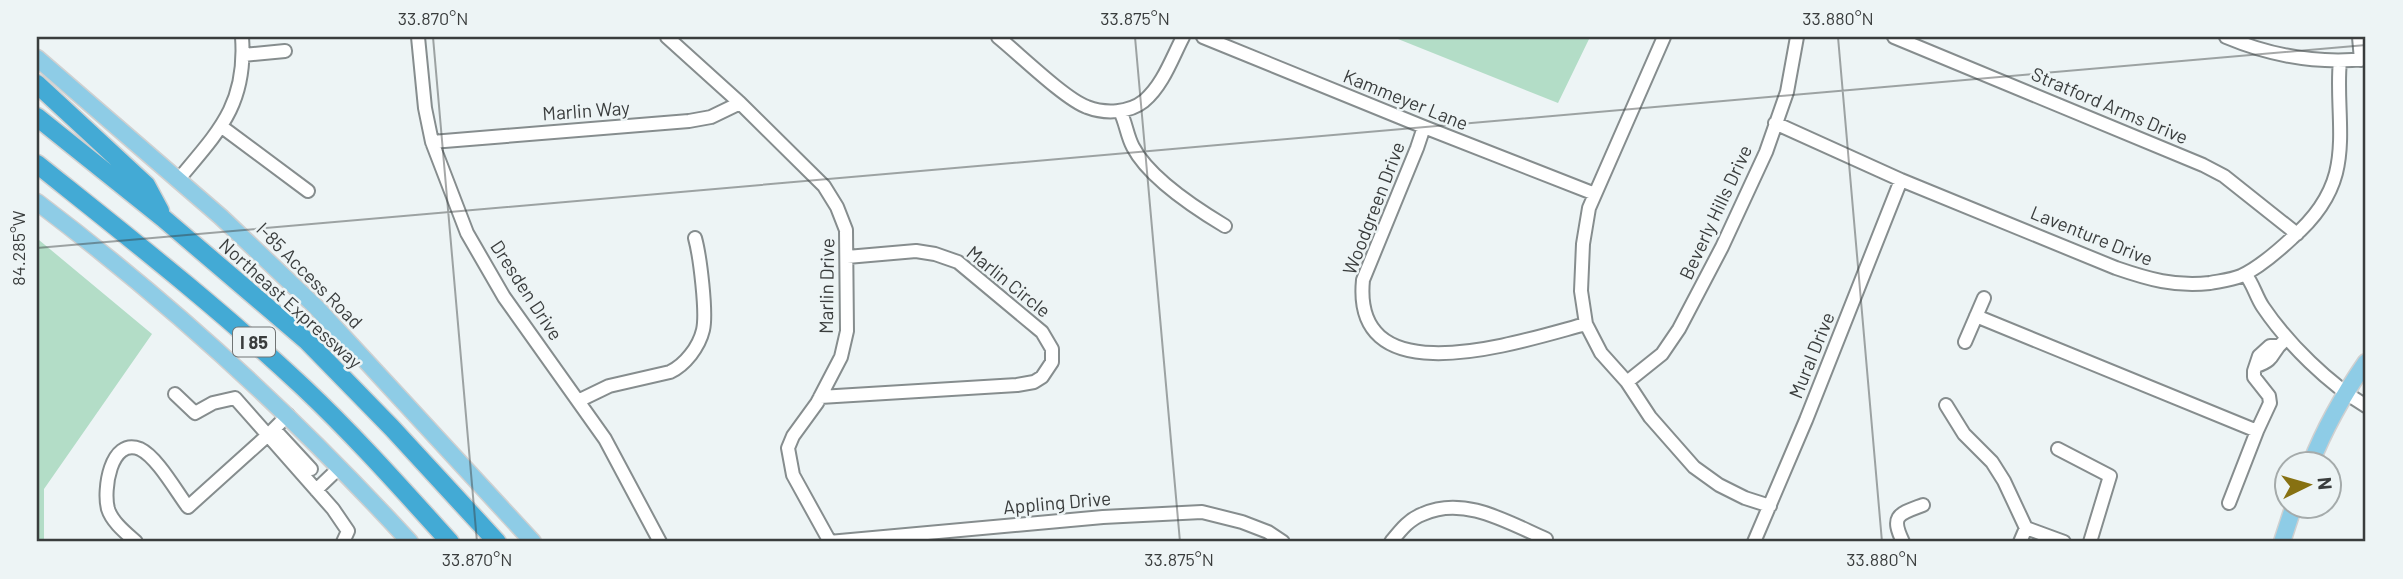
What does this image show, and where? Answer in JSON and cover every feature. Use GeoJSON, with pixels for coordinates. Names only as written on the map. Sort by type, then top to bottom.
{"type":"FeatureCollection","features":[{"type":"Feature","properties":{"kind":"highway"},"geometry":{"type":"LineString","coordinates":[[37,83],[146,185],[163,218]]}},
{"type":"Feature","properties":{"kind":"highway","name":"Northeast Expressway"},"geometry":{"type":"LineString","coordinates":[[37,117],[163,218],[307,341],[497,542]]}},
{"type":"Feature","properties":{"kind":"highway","name":"I 85"},"geometry":{"type":"LineString","coordinates":[[37,164],[204,298],[305,389],[370,454],[450,542]]}},
{"type":"Feature","properties":{"kind":"highway"},"geometry":{"type":"LineString","coordinates":[[37,180],[62,184]]}},
{"type":"Feature","properties":{"kind":"main road","name":"I-85 Access Road"},"geometry":{"type":"LineString","coordinates":[[37,58],[230,226],[316,307],[533,542]]}},
{"type":"Feature","properties":{"kind":"main road"},"geometry":{"type":"LineString","coordinates":[[37,202],[197,333],[288,415],[410,542]]}},
{"type":"Feature","properties":{"kind":"main road"},"geometry":{"type":"LineString","coordinates":[[2318,449],[2345,393],[2366,362]]}},
{"type":"Feature","properties":{"kind":"main road"},"geometry":{"type":"LineString","coordinates":[[2282,542],[2289,520]]}},
{"type":"Feature","properties":{"kind":"street"},"geometry":{"type":"LineString","coordinates":[[178,180],[222,127],[240,80],[242,37]]}},
{"type":"Feature","properties":{"kind":"street","name":"Dresden Drive"},"geometry":{"type":"LineString","coordinates":[[418,37],[425,108],[432,142],[467,233],[504,297],[605,439],[660,542]]}},
{"type":"Feature","properties":{"kind":"street","name":"Marlin Drive"},"geometry":{"type":"LineString","coordinates":[[667,37],[740,103],[824,186],[837,207],[846,230],[847,331],[841,357],[788,448],[793,475],[830,542]]}},
{"type":"Feature","properties":{"kind":"street"},"geometry":{"type":"LineString","coordinates":[[999,37],[1070,97],[1086,107],[1121,111],[1143,102],[1154,90],[1183,37]]}},
{"type":"Feature","properties":{"kind":"street","name":"Kammeyer Lane"},"geometry":{"type":"LineString","coordinates":[[1203,37],[1595,194]]}},
{"type":"Feature","properties":{"kind":"street"},"geometry":{"type":"LineString","coordinates":[[1664,37],[1589,208],[1583,244],[1581,291],[1586,324],[1601,353],[1627,382],[1650,417],[1694,467],[1719,485],[1745,498],[1770,506]]}},
{"type":"Feature","properties":{"kind":"street","name":"Beverly Hills Drive"},"geometry":{"type":"LineString","coordinates":[[1627,382],[1661,354],[1679,329],[1722,247],[1766,152],[1787,92],[1797,37]]}},
{"type":"Feature","properties":{"kind":"street","name":"Stratford Arms Drive"},"geometry":{"type":"LineString","coordinates":[[1894,37],[2203,164],[2224,176],[2297,234]]}},
{"type":"Feature","properties":{"kind":"street"},"geometry":{"type":"LineString","coordinates":[[2226,37],[2244,45],[2295,58],[2322,61],[2363,59],[2359,37]]}},
{"type":"Feature","properties":{"kind":"street"},"geometry":{"type":"LineString","coordinates":[[243,55],[285,51]]}},
{"type":"Feature","properties":{"kind":"street","name":"Laventure Drive"},"geometry":{"type":"LineString","coordinates":[[1775,124],[1901,180],[2151,280],[2171,284],[2226,281],[2245,274],[2272,256],[2317,213],[2328,195],[2337,171],[2340,61]]}},
{"type":"Feature","properties":{"kind":"street","name":"Marlin Way"},"geometry":{"type":"LineString","coordinates":[[432,142],[689,121],[711,117],[740,103]]}},
{"type":"Feature","properties":{"kind":"street"},"geometry":{"type":"LineString","coordinates":[[1121,111],[1135,150],[1152,169],[1194,207],[1225,226]]}},
{"type":"Feature","properties":{"kind":"street"},"geometry":{"type":"LineString","coordinates":[[222,127],[307,191]]}},
{"type":"Feature","properties":{"kind":"street","name":"Woodgreen Drive"},"geometry":{"type":"LineString","coordinates":[[1424,127],[1363,280],[1361,298],[1373,330],[1385,343],[1398,349],[1418,353],[1456,352],[1497,347],[1586,324]]}},
{"type":"Feature","properties":{"kind":"street","name":"Mural Drive"},"geometry":{"type":"LineString","coordinates":[[1754,542],[1901,180]]}},
{"type":"Feature","properties":{"kind":"street"},"geometry":{"type":"LineString","coordinates":[[578,401],[609,386],[679,368],[697,345],[704,324],[699,252],[695,237]]}},
{"type":"Feature","properties":{"kind":"street","name":"Marlin Circle"},"geometry":{"type":"LineString","coordinates":[[820,397],[1017,385],[1034,382],[1042,377],[1052,362],[1052,349],[1042,332],[958,262],[916,251],[847,257]]}},
{"type":"Feature","properties":{"kind":"street"},"geometry":{"type":"LineString","coordinates":[[2245,274],[2283,342],[2345,393],[2366,406]]}},
{"type":"Feature","properties":{"kind":"street"},"geometry":{"type":"LineString","coordinates":[[1965,342],[1984,298]]}},
{"type":"Feature","properties":{"kind":"street"},"geometry":{"type":"LineString","coordinates":[[1976,316],[2257,430]]}},
{"type":"Feature","properties":{"kind":"street"},"geometry":{"type":"LineString","coordinates":[[2229,503],[2270,403],[2269,396],[2254,377],[2256,366],[2265,363],[2267,355],[2276,354],[2283,342]]}},
{"type":"Feature","properties":{"kind":"street"},"geometry":{"type":"LineString","coordinates":[[176,394],[194,413],[213,403],[235,398],[271,432],[307,473],[316,490],[348,531],[343,542]]}},
{"type":"Feature","properties":{"kind":"street"},"geometry":{"type":"LineString","coordinates":[[1946,405],[1965,434],[1992,462],[2026,528],[2064,542]]}},
{"type":"Feature","properties":{"kind":"street"},"geometry":{"type":"LineString","coordinates":[[135,542],[109,511],[108,474],[115,457],[126,449],[137,447],[158,466],[188,507],[288,415]]}},
{"type":"Feature","properties":{"kind":"street"},"geometry":{"type":"LineString","coordinates":[[2058,449],[2110,476],[2091,542]]}},
{"type":"Feature","properties":{"kind":"street"},"geometry":{"type":"LineString","coordinates":[[307,473],[327,455]]}},
{"type":"Feature","properties":{"kind":"street"},"geometry":{"type":"LineString","coordinates":[[316,490],[339,468]]}},
{"type":"Feature","properties":{"kind":"street"},"geometry":{"type":"LineString","coordinates":[[1903,542],[1896,523],[1898,516],[1923,505]]}},
{"type":"Feature","properties":{"kind":"street"},"geometry":{"type":"LineString","coordinates":[[1391,542],[1407,524],[1421,514],[1439,508],[1484,512],[1546,539]]}},
{"type":"Feature","properties":{"kind":"street","name":"Appling Drive"},"geometry":{"type":"LineString","coordinates":[[830,542],[1103,517],[1202,512],[1242,522],[1268,532],[1283,542]]}},
{"type":"Feature","properties":{"kind":"street"},"geometry":{"type":"LineString","coordinates":[[2020,542],[2026,528]]}},
{"type":"Feature","properties":{"kind":"green space"},"geometry":{"type":"Polygon","coordinates":[[[1393,37],[1590,37],[1558,103],[1393,37]]]}},
{"type":"Feature","properties":{"kind":"green space"},"geometry":{"type":"Polygon","coordinates":[[[39,240],[152,334],[44,489],[44,542],[37,542],[39,240]]]}}]}
